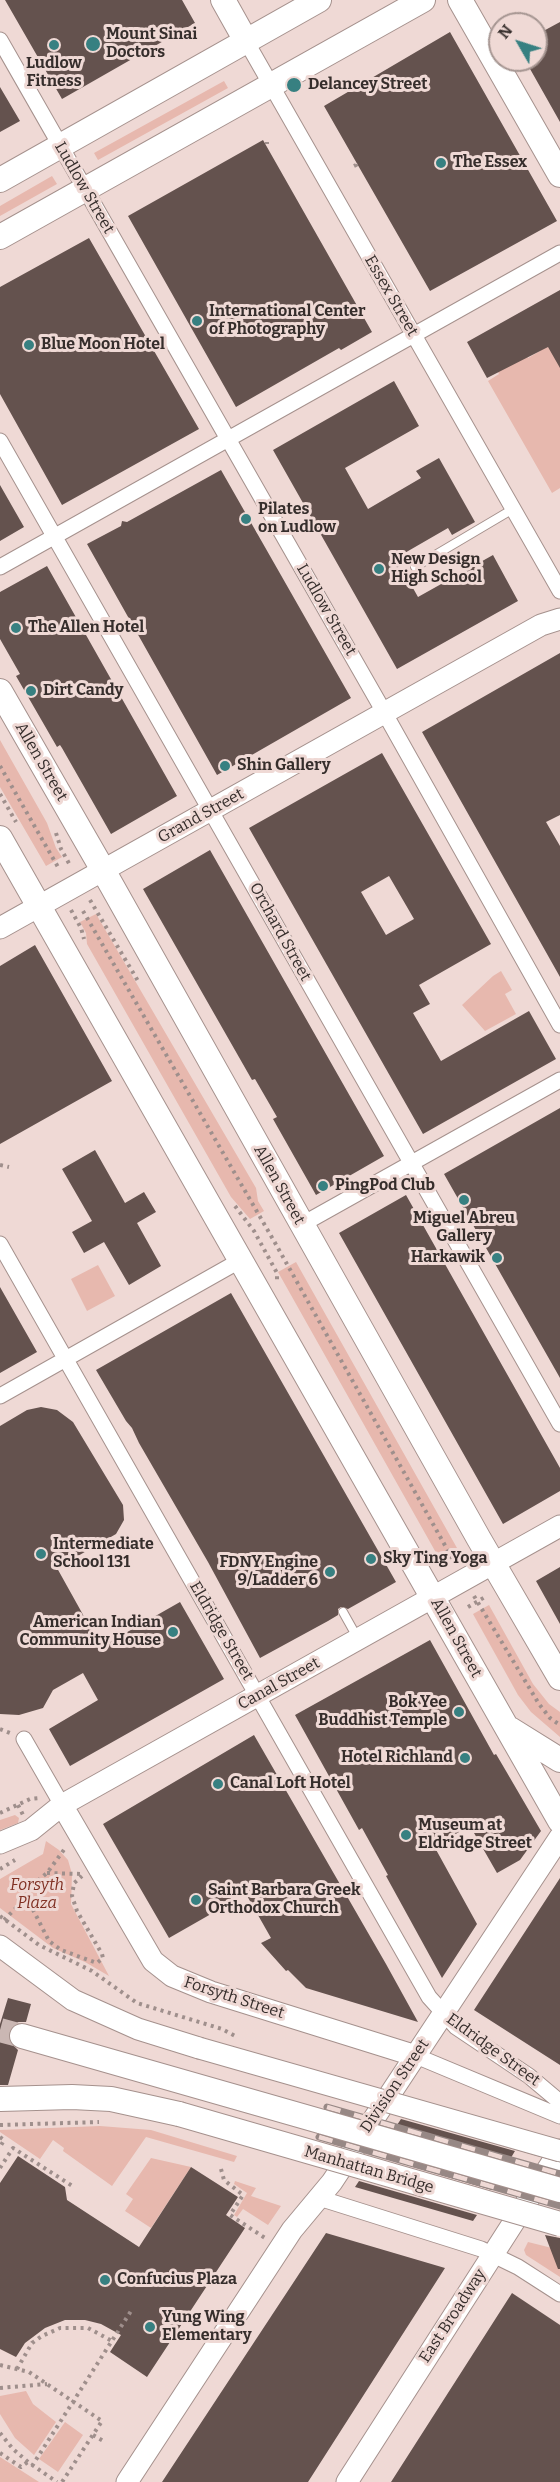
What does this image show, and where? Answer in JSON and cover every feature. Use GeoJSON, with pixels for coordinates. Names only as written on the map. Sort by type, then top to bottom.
{"type":"FeatureCollection","features":[{"type":"Feature","properties":{"kind":"main road","name":"Essex Street"},"geometry":{"type":"LineString","coordinates":[[223,0],[246,41]]}},
{"type":"Feature","properties":{"kind":"main road"},"geometry":{"type":"LineString","coordinates":[[0,180],[319,0]]}},
{"type":"Feature","properties":{"kind":"main road"},"geometry":{"type":"LineString","coordinates":[[0,237],[423,0]]}},
{"type":"Feature","properties":{"kind":"main road"},"geometry":{"type":"LineString","coordinates":[[460,0],[560,175]]}},
{"type":"Feature","properties":{"kind":"main road","name":"Grand Street"},"geometry":{"type":"LineString","coordinates":[[0,928],[541,625],[560,619]]}},
{"type":"Feature","properties":{"kind":"main road","name":"Allen Street"},"geometry":{"type":"LineString","coordinates":[[0,692],[103,870],[301,1226],[560,1678]]}},
{"type":"Feature","properties":{"kind":"main road","name":"Allen Street"},"geometry":{"type":"LineString","coordinates":[[0,837],[506,1726],[560,1760]]}},
{"type":"Feature","properties":{"kind":"main road","name":"Canal Street"},"geometry":{"type":"LineString","coordinates":[[0,1844],[41,1823],[63,1805],[560,1526]]}},
{"type":"Feature","properties":{"kind":"main road"},"geometry":{"type":"LineString","coordinates":[[506,1726],[560,1821]]}},
{"type":"Feature","properties":{"kind":"main road","name":"Forsyth Street"},"geometry":{"type":"LineString","coordinates":[[63,1805],[153,1961],[172,1976],[211,1992],[416,2056]]}},
{"type":"Feature","properties":{"kind":"main road","name":"Division Street"},"geometry":{"type":"LineString","coordinates":[[127,2482],[292,2230],[332,2182],[560,1837]]}},
{"type":"Feature","properties":{"kind":"main road"},"geometry":{"type":"LineString","coordinates":[[0,1946],[74,2000],[138,2029],[560,2150]]}},
{"type":"Feature","properties":{"kind":"main road"},"geometry":{"type":"LineString","coordinates":[[21,2036],[560,2190]]}},
{"type":"Feature","properties":{"kind":"main road","name":"Manhattan Bridge"},"geometry":{"type":"LineString","coordinates":[[0,2099],[72,2097],[111,2099],[179,2114],[560,2224]]}},
{"type":"Feature","properties":{"kind":"main road","name":"East Broadway"},"geometry":{"type":"LineString","coordinates":[[347,2482],[560,2150]]}},
{"type":"Feature","properties":{"kind":"street","name":"Ludlow Street"},"geometry":{"type":"LineString","coordinates":[[0,40],[560,1025]]}},
{"type":"Feature","properties":{"kind":"street","name":"Essex Street"},"geometry":{"type":"LineString","coordinates":[[246,41],[560,591]]}},
{"type":"Feature","properties":{"kind":"street"},"geometry":{"type":"LineString","coordinates":[[0,567],[560,253]]}},
{"type":"Feature","properties":{"kind":"street","name":"Orchard Street"},"geometry":{"type":"LineString","coordinates":[[0,441],[560,1424]]}},
{"type":"Feature","properties":{"kind":"street"},"geometry":{"type":"LineString","coordinates":[[301,1226],[560,1080]]}},
{"type":"Feature","properties":{"kind":"street","name":"Eldridge Street"},"geometry":{"type":"LineString","coordinates":[[0,1244],[429,1997],[443,2015],[470,2037],[545,2088],[560,2102]]}},
{"type":"Feature","properties":{"kind":"street"},"geometry":{"type":"LineString","coordinates":[[0,1396],[241,1260]]}},
{"type":"Feature","properties":{"kind":"street","name":"Forsyth Street"},"geometry":{"type":"LineString","coordinates":[[24,1739],[63,1805]]}},
{"type":"Feature","properties":{"kind":"street","name":"Forsyth Street"},"geometry":{"type":"LineString","coordinates":[[416,2056],[560,2116]]}},
{"type":"Feature","properties":{"kind":"street"},"geometry":{"type":"LineString","coordinates":[[319,2198],[465,2243],[493,2254],[560,2294]]}},
{"type":"Feature","properties":{"kind":"lane"},"geometry":{"type":"LineString","coordinates":[[415,567],[513,509]]}},
{"type":"Feature","properties":{"kind":"lane"},"geometry":{"type":"LineString","coordinates":[[343,1612],[359,1640]]}},
{"type":"Feature","properties":{"kind":"path"},"geometry":{"type":"LineString","coordinates":[[0,766],[58,867]]}},
{"type":"Feature","properties":{"kind":"path","name":"Allen Street"},"geometry":{"type":"LineString","coordinates":[[83,912],[274,1241],[456,1565]]}},
{"type":"Feature","properties":{"kind":"path"},"geometry":{"type":"LineString","coordinates":[[0,1165],[9,1167]]}},
{"type":"Feature","properties":{"kind":"path"},"geometry":{"type":"LineString","coordinates":[[441,1561],[458,1551]]}},
{"type":"Feature","properties":{"kind":"path"},"geometry":{"type":"LineString","coordinates":[[474,1596],[539,1704],[550,1718],[560,1725]]}},
{"type":"Feature","properties":{"kind":"path"},"geometry":{"type":"LineString","coordinates":[[468,1607],[485,1597]]}},
{"type":"Feature","properties":{"kind":"path"},"geometry":{"type":"LineString","coordinates":[[0,1813],[18,1805]]}},
{"type":"Feature","properties":{"kind":"path"},"geometry":{"type":"LineString","coordinates":[[62,1852],[47,1873],[36,1880],[26,1896],[2,1918],[48,1951],[92,1971],[137,2003],[231,2032],[242,2042]]}},
{"type":"Feature","properties":{"kind":"path"},"geometry":{"type":"LineString","coordinates":[[47,1873],[72,1874]]}},
{"type":"Feature","properties":{"kind":"path"},"geometry":{"type":"LineString","coordinates":[[26,1896],[49,1941],[61,1950],[94,1963],[103,1957],[77,1911],[72,1896],[74,1883],[82,1876]]}},
{"type":"Feature","properties":{"kind":"path"},"geometry":{"type":"LineString","coordinates":[[0,2125],[107,2121]]}},
{"type":"Feature","properties":{"kind":"path"},"geometry":{"type":"LineString","coordinates":[[0,2137],[4,2140],[0,2147]]}},
{"type":"Feature","properties":{"kind":"path"},"geometry":{"type":"LineString","coordinates":[[0,2168],[13,2148],[74,2187]]}},
{"type":"Feature","properties":{"kind":"path"},"geometry":{"type":"LineString","coordinates":[[221,2169],[224,2180],[243,2195],[230,2215],[266,2238]]}},
{"type":"Feature","properties":{"kind":"path"},"geometry":{"type":"LineString","coordinates":[[0,2453],[21,2467],[30,2464],[131,2311]]}},
{"type":"Feature","properties":{"kind":"path"},"geometry":{"type":"LineString","coordinates":[[17,2369],[32,2343],[60,2328],[80,2326],[88,2328],[112,2341]]}},
{"type":"Feature","properties":{"kind":"path"},"geometry":{"type":"LineString","coordinates":[[0,2365],[28,2372],[102,2421],[62,2482]]}},
{"type":"Feature","properties":{"kind":"path"},"geometry":{"type":"LineString","coordinates":[[0,2388],[47,2384]]}},
{"type":"Feature","properties":{"kind":"path"},"geometry":{"type":"LineString","coordinates":[[0,2433],[30,2464],[57,2482]]}},
{"type":"Feature","properties":{"kind":"path"},"geometry":{"type":"LineString","coordinates":[[93,2435],[105,2442]]}},
{"type":"Feature","properties":{"kind":"green space"},"geometry":{"type":"Polygon","coordinates":[[[224,81],[228,88],[98,160],[94,153],[224,81]]]}},
{"type":"Feature","properties":{"kind":"green space"},"geometry":{"type":"Polygon","coordinates":[[[52,176],[57,184],[0,216],[0,206],[52,176]]]}},
{"type":"Feature","properties":{"kind":"green space"},"geometry":{"type":"Polygon","coordinates":[[[560,340],[560,488],[552,493],[488,381],[499,374],[498,372],[524,350],[528,358],[540,351],[546,343],[551,351],[560,340]]]}},
{"type":"Feature","properties":{"kind":"green space"},"geometry":{"type":"Polygon","coordinates":[[[0,740],[47,823],[56,848],[62,857],[46,866],[0,787],[0,740]]]}},
{"type":"Feature","properties":{"kind":"green space"},"geometry":{"type":"Polygon","coordinates":[[[96,914],[256,1188],[258,1201],[264,1211],[250,1219],[231,1197],[87,944],[86,933],[80,922],[96,914]]]}},
{"type":"Feature","properties":{"kind":"green space"},"geometry":{"type":"Polygon","coordinates":[[[501,971],[512,990],[505,994],[516,1014],[485,1031],[462,1005],[501,971]]]}},
{"type":"Feature","properties":{"kind":"green space"},"geometry":{"type":"Polygon","coordinates":[[[296,1262],[457,1548],[439,1558],[278,1272],[296,1262]]]}},
{"type":"Feature","properties":{"kind":"green space"},"geometry":{"type":"Polygon","coordinates":[[[98,1265],[115,1296],[87,1311],[71,1279],[98,1265]]]}},
{"type":"Feature","properties":{"kind":"green space"},"geometry":{"type":"Polygon","coordinates":[[[489,1605],[533,1684],[549,1704],[560,1712],[560,1737],[531,1712],[518,1695],[473,1614],[489,1605]]]}},
{"type":"Feature","properties":{"kind":"green space"},"geometry":{"type":"Polygon","coordinates":[[[15,1815],[19,1818],[18,1823],[0,1830],[0,1820],[15,1815]]]}},
{"type":"Feature","properties":{"kind":"green space","name":"Forsyth Plaza"},"geometry":{"type":"Polygon","coordinates":[[[46,1841],[68,1860],[72,1874],[71,1904],[109,1976],[53,1948],[0,1908],[0,1879],[43,1854],[46,1841]]]}},
{"type":"Feature","properties":{"kind":"green space"},"geometry":{"type":"Polygon","coordinates":[[[100,2126],[151,2130],[237,2156],[234,2162],[146,2137],[112,2186],[63,2151],[64,2148],[53,2140],[40,2159],[0,2132],[0,2130],[100,2126]]]}},
{"type":"Feature","properties":{"kind":"green space"},"geometry":{"type":"Polygon","coordinates":[[[151,2158],[191,2167],[151,2228],[125,2211],[133,2199],[126,2194],[151,2158]]]}},
{"type":"Feature","properties":{"kind":"green space"},"geometry":{"type":"Polygon","coordinates":[[[235,2181],[256,2188],[251,2196],[281,2206],[268,2225],[243,2209],[237,2217],[234,2215],[247,2193],[234,2184],[235,2181]]]}},
{"type":"Feature","properties":{"kind":"green space"},"geometry":{"type":"Polygon","coordinates":[[[528,2242],[560,2250],[560,2277],[526,2255],[524,2250],[528,2242]]]}},
{"type":"Feature","properties":{"kind":"green space"},"geometry":{"type":"Polygon","coordinates":[[[26,2391],[33,2404],[56,2422],[34,2455],[15,2438],[0,2414],[0,2396],[26,2391]]]}},
{"type":"Feature","properties":{"kind":"green space"},"geometry":{"type":"Polygon","coordinates":[[[65,2422],[83,2435],[58,2472],[39,2459],[65,2422]]]}},
{"type":"Feature","properties":{"kind":"green space"},"geometry":{"type":"Polygon","coordinates":[[[0,2457],[39,2482],[0,2482],[0,2457]]]}},
{"type":"Feature","properties":{"kind":"building"},"geometry":{"type":"Polygon","coordinates":[[[5,0],[182,0],[195,23],[62,99],[5,0]]]}},
{"type":"Feature","properties":{"kind":"building"},"geometry":{"type":"Polygon","coordinates":[[[560,22],[560,122],[532,72],[548,72],[548,28],[560,22]]]}},
{"type":"Feature","properties":{"kind":"building","name":"The Essex"},"geometry":{"type":"Polygon","coordinates":[[[450,32],[557,221],[430,291],[324,106],[450,32]]]}},
{"type":"Feature","properties":{"kind":"building"},"geometry":{"type":"Polygon","coordinates":[[[0,87],[20,121],[0,132],[0,87]]]}},
{"type":"Feature","properties":{"kind":"building"},"geometry":{"type":"Polygon","coordinates":[[[263,140],[372,332],[341,350],[339,348],[236,407],[128,216],[263,140]]]}},
{"type":"Feature","properties":{"kind":"building"},"geometry":{"type":"Polygon","coordinates":[[[89,238],[199,429],[62,505],[0,394],[0,287],[89,238]]]}},
{"type":"Feature","properties":{"kind":"building"},"geometry":{"type":"Polygon","coordinates":[[[560,290],[560,368],[548,347],[487,378],[467,342],[560,290]]]}},
{"type":"Feature","properties":{"kind":"building"},"geometry":{"type":"Polygon","coordinates":[[[394,381],[419,426],[345,468],[368,509],[421,478],[416,471],[439,458],[475,522],[452,535],[448,528],[396,558],[418,597],[493,555],[518,601],[397,669],[273,450],[394,381]]]}},
{"type":"Feature","properties":{"kind":"building"},"geometry":{"type":"Polygon","coordinates":[[[221,470],[351,698],[217,775],[87,544],[121,526],[122,521],[127,522],[221,470]]]}},
{"type":"Feature","properties":{"kind":"building"},"geometry":{"type":"Polygon","coordinates":[[[0,485],[24,527],[0,541],[0,485]]]}},
{"type":"Feature","properties":{"kind":"building"},"geometry":{"type":"Polygon","coordinates":[[[47,566],[177,796],[111,834],[62,748],[60,745],[57,747],[16,676],[20,674],[0,639],[0,592],[47,566]]]}},
{"type":"Feature","properties":{"kind":"building"},"geometry":{"type":"Polygon","coordinates":[[[560,653],[560,815],[546,822],[560,846],[560,977],[422,732],[560,653]]]}},
{"type":"Feature","properties":{"kind":"building"},"geometry":{"type":"Polygon","coordinates":[[[382,753],[491,944],[419,985],[430,1004],[413,1013],[441,1061],[529,1011],[556,1059],[423,1134],[249,828],[382,753]],[[389,876],[361,892],[386,935],[414,919],[389,876]]]}},
{"type":"Feature","properties":{"kind":"building"},"geometry":{"type":"Polygon","coordinates":[[[210,850],[384,1156],[316,1195],[273,1119],[277,1117],[255,1079],[252,1080],[143,889],[210,850]]]}},
{"type":"Feature","properties":{"kind":"building"},"geometry":{"type":"Polygon","coordinates":[[[35,945],[112,1081],[0,1144],[0,966],[35,945]]]}},
{"type":"Feature","properties":{"kind":"building"},"geometry":{"type":"Polygon","coordinates":[[[560,1108],[560,1378],[444,1174],[560,1108]]]}},
{"type":"Feature","properties":{"kind":"building"},"geometry":{"type":"Polygon","coordinates":[[[95,1150],[125,1203],[144,1192],[156,1212],[137,1223],[161,1266],[129,1285],[104,1242],[84,1253],[72,1232],[92,1221],[62,1169],[95,1150]]]}},
{"type":"Feature","properties":{"kind":"building"},"geometry":{"type":"Polygon","coordinates":[[[406,1195],[560,1468],[560,1491],[503,1524],[339,1233],[406,1195]]]}},
{"type":"Feature","properties":{"kind":"building"},"geometry":{"type":"Polygon","coordinates":[[[0,1287],[37,1352],[0,1373],[0,1287]]]}},
{"type":"Feature","properties":{"kind":"building"},"geometry":{"type":"Polygon","coordinates":[[[231,1293],[396,1582],[348,1609],[341,1607],[338,1609],[338,1615],[260,1658],[132,1428],[96,1370],[231,1293]]]}},
{"type":"Feature","properties":{"kind":"building","name":"Intermediate School 131"},"geometry":{"type":"Polygon","coordinates":[[[41,1407],[57,1410],[73,1422],[123,1505],[124,1520],[116,1534],[57,1568],[101,1647],[180,1602],[224,1679],[70,1766],[49,1729],[98,1700],[83,1673],[53,1690],[43,1708],[19,1715],[0,1714],[0,1426],[27,1410],[41,1407]]]}},
{"type":"Feature","properties":{"kind":"building"},"geometry":{"type":"Polygon","coordinates":[[[560,1567],[560,1624],[536,1581],[560,1567]]]}},
{"type":"Feature","properties":{"kind":"building"},"geometry":{"type":"Polygon","coordinates":[[[430,1640],[494,1755],[496,1754],[541,1831],[520,1860],[497,1873],[470,1826],[434,1846],[477,1924],[442,1978],[362,1828],[359,1830],[295,1715],[430,1640]]]}},
{"type":"Feature","properties":{"kind":"building"},"geometry":{"type":"Polygon","coordinates":[[[254,1735],[418,2022],[306,1988],[288,1970],[286,1971],[261,1943],[271,1938],[246,1894],[169,1938],[103,1824],[254,1735]]]}},
{"type":"Feature","properties":{"kind":"building"},"geometry":{"type":"Polygon","coordinates":[[[560,1878],[560,2065],[474,2010],[560,1878]]]}},
{"type":"Feature","properties":{"kind":"building"},"geometry":{"type":"Polygon","coordinates":[[[8,1998],[31,2004],[26,2022],[18,2022],[9,2032],[8,2040],[18,2050],[8,2085],[0,2085],[0,2024],[8,1998]]]}},
{"type":"Feature","properties":{"kind":"building"},"geometry":{"type":"Polygon","coordinates":[[[401,2119],[515,2151],[509,2161],[395,2128],[401,2119]]]}},
{"type":"Feature","properties":{"kind":"building"},"geometry":{"type":"Polygon","coordinates":[[[378,2153],[494,2186],[492,2190],[376,2156],[378,2153]]]}},
{"type":"Feature","properties":{"kind":"building","name":"Confucius Plaza"},"geometry":{"type":"Polygon","coordinates":[[[18,2156],[65,2187],[67,2200],[139,2247],[191,2167],[238,2197],[226,2215],[245,2228],[147,2377],[110,2352],[121,2335],[101,2324],[85,2320],[65,2320],[45,2328],[25,2343],[16,2357],[0,2349],[0,2183],[18,2156]]]}},
{"type":"Feature","properties":{"kind":"building"},"geometry":{"type":"Polygon","coordinates":[[[359,2181],[477,2215],[473,2221],[355,2187],[359,2181]]]}},
{"type":"Feature","properties":{"kind":"building"},"geometry":{"type":"Polygon","coordinates":[[[326,2233],[445,2268],[308,2482],[162,2482],[326,2233]]]}},
{"type":"Feature","properties":{"kind":"building"},"geometry":{"type":"Polygon","coordinates":[[[545,2235],[560,2238],[560,2269],[558,2269],[545,2235]]]}},
{"type":"Feature","properties":{"kind":"building"},"geometry":{"type":"Polygon","coordinates":[[[512,2293],[560,2325],[560,2482],[391,2482],[512,2293]]]}},
{"type":"Feature","properties":{"kind":"tunnel"},"geometry":{"type":"LineString","coordinates":[[0,2030],[22,2036]]}},
{"type":"Feature","properties":{"kind":"railway"},"geometry":{"type":"LineString","coordinates":[[331,2093],[560,2159]]}},
{"type":"Feature","properties":{"kind":"railway"},"geometry":{"type":"LineString","coordinates":[[327,2107],[560,2174]]}},
{"type":"Feature","properties":{"kind":"railway"},"geometry":{"type":"LineString","coordinates":[[319,2137],[560,2206]]}},
{"type":"Feature","properties":{"kind":"railway"},"geometry":{"type":"LineString","coordinates":[[315,2147],[560,2217]]}},
{"type":"Feature","properties":{"kind":"place","name":"Mount Sinai Doctors"},"geometry":{"type":"Point","coordinates":[93,44]}},
{"type":"Feature","properties":{"kind":"place","name":"Ludlow Fitness"},"geometry":{"type":"Point","coordinates":[54,45]}},
{"type":"Feature","properties":{"kind":"place","name":"Delancey Street"},"geometry":{"type":"Point","coordinates":[294,85]}},
{"type":"Feature","properties":{"kind":"place","name":"The Essex"},"geometry":{"type":"Point","coordinates":[441,163]}},
{"type":"Feature","properties":{"kind":"place","name":"International Center of Photography"},"geometry":{"type":"Point","coordinates":[197,321]}},
{"type":"Feature","properties":{"kind":"place","name":"Blue Moon Hotel"},"geometry":{"type":"Point","coordinates":[29,345]}},
{"type":"Feature","properties":{"kind":"place","name":"Pilates on Ludlow"},"geometry":{"type":"Point","coordinates":[246,519]}},
{"type":"Feature","properties":{"kind":"place","name":"New Design High School"},"geometry":{"type":"Point","coordinates":[379,569]}},
{"type":"Feature","properties":{"kind":"place","name":"The Allen Hotel"},"geometry":{"type":"Point","coordinates":[16,628]}},
{"type":"Feature","properties":{"kind":"place","name":"Dirt Candy"},"geometry":{"type":"Point","coordinates":[31,691]}},
{"type":"Feature","properties":{"kind":"place","name":"Shin Gallery"},"geometry":{"type":"Point","coordinates":[225,766]}},
{"type":"Feature","properties":{"kind":"place","name":"PingPod Club"},"geometry":{"type":"Point","coordinates":[323,1186]}},
{"type":"Feature","properties":{"kind":"place","name":"Miguel Abreu Gallery"},"geometry":{"type":"Point","coordinates":[464,1200]}},
{"type":"Feature","properties":{"kind":"place","name":"Harkawik"},"geometry":{"type":"Point","coordinates":[497,1258]}},
{"type":"Feature","properties":{"kind":"place","name":"Intermediate School 131"},"geometry":{"type":"Point","coordinates":[41,1554]}},
{"type":"Feature","properties":{"kind":"place","name":"Sky Ting Yoga"},"geometry":{"type":"Point","coordinates":[371,1559]}},
{"type":"Feature","properties":{"kind":"place","name":"FDNY Engine 9/Ladder 6"},"geometry":{"type":"Point","coordinates":[330,1572]}},
{"type":"Feature","properties":{"kind":"place","name":"American Indian Community House"},"geometry":{"type":"Point","coordinates":[173,1632]}},
{"type":"Feature","properties":{"kind":"place","name":"Bok Yee Buddhist Temple"},"geometry":{"type":"Point","coordinates":[459,1712]}},
{"type":"Feature","properties":{"kind":"place","name":"Hotel Richland"},"geometry":{"type":"Point","coordinates":[465,1758]}},
{"type":"Feature","properties":{"kind":"place","name":"Canal Loft Hotel"},"geometry":{"type":"Point","coordinates":[218,1784]}},
{"type":"Feature","properties":{"kind":"place","name":"Museum at Eldridge Street"},"geometry":{"type":"Point","coordinates":[406,1835]}},
{"type":"Feature","properties":{"kind":"place","name":"Saint Barbara Greek Orthodox Church"},"geometry":{"type":"Point","coordinates":[196,1900]}},
{"type":"Feature","properties":{"kind":"place","name":"Confucius Plaza"},"geometry":{"type":"Point","coordinates":[105,2280]}},
{"type":"Feature","properties":{"kind":"place","name":"Yung Wing Elementary"},"geometry":{"type":"Point","coordinates":[150,2327]}}]}
